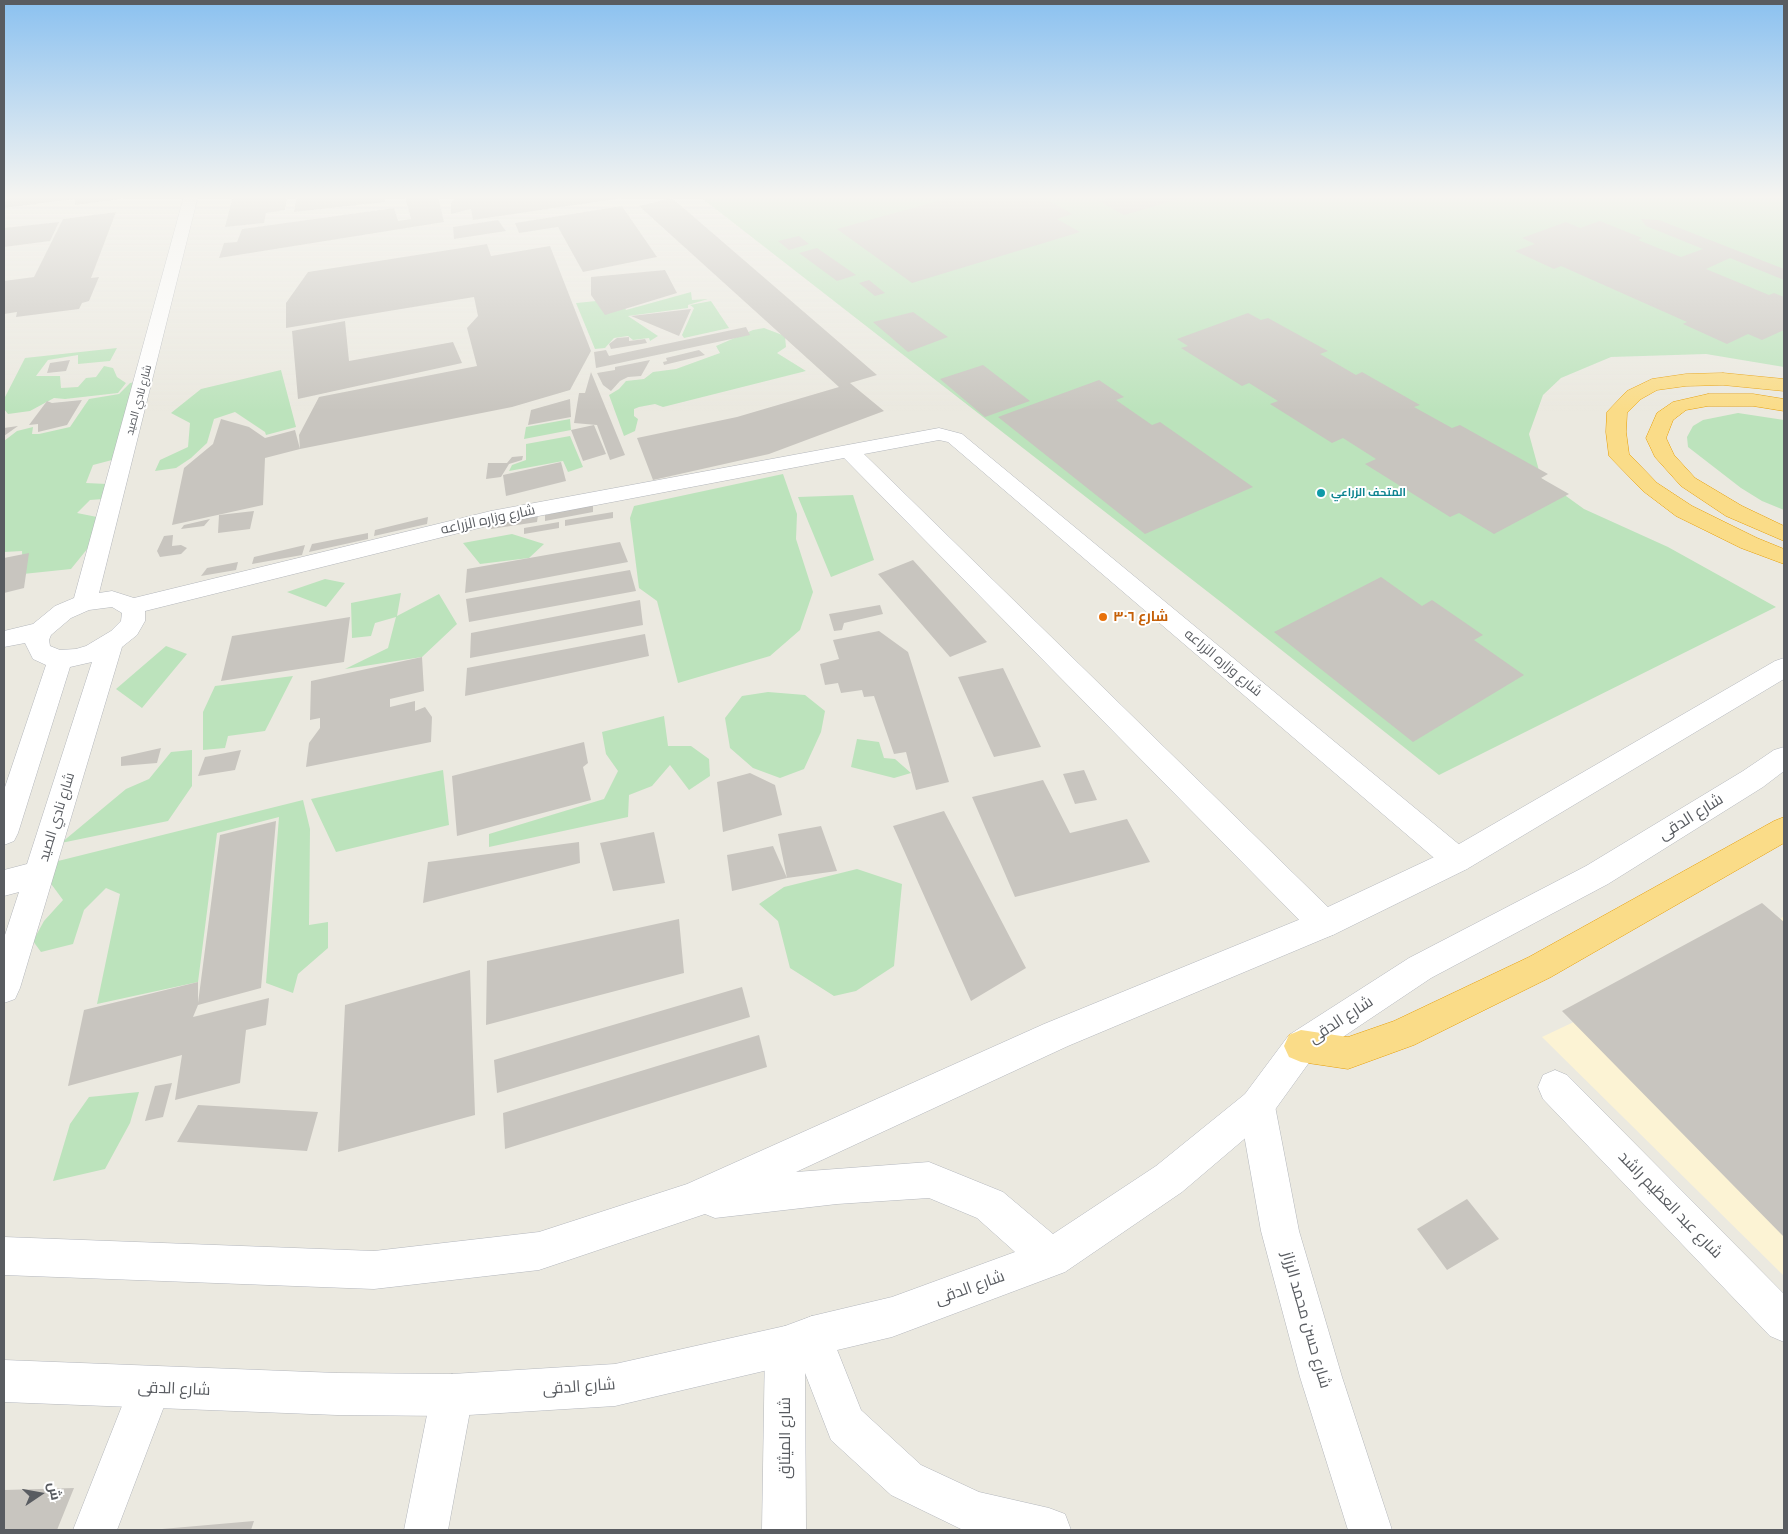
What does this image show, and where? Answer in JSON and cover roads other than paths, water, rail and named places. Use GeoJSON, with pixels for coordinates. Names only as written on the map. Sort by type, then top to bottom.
{"type":"FeatureCollection","features":[{"type":"Feature","properties":{"kind":"highway"},"geometry":{"type":"LineString","coordinates":[[1784,385],[1723,378],[1686,380],[1652,385],[1634,395],[1617,412],[1616,432],[1619,456],[1650,487],[1684,511],[1749,543],[1784,557]]}},
{"type":"Feature","properties":{"kind":"highway"},"geometry":{"type":"LineString","coordinates":[[1784,405],[1753,400],[1708,400],[1680,406],[1664,417],[1656,438],[1665,457],[1688,482],[1734,511],[1784,534]]}},
{"type":"Feature","properties":{"kind":"highway"},"geometry":{"type":"LineString","coordinates":[[1301,1046],[1348,1053],[1402,1034],[1540,967],[1784,829]]}},
{"type":"Feature","properties":{"kind":"street","name":"شارع نادي الصيد"},"geometry":{"type":"LineString","coordinates":[[85,603],[172,268]]}},
{"type":"Feature","properties":{"kind":"street","name":"شارع وزاره الزراعه"},"geometry":{"type":"LineString","coordinates":[[130,607],[491,518],[850,452],[920,436],[939,434],[955,438],[1457,860]]}},
{"type":"Feature","properties":{"kind":"street"},"geometry":{"type":"LineString","coordinates":[[850,452],[1324,924]]}},
{"type":"Feature","properties":{"kind":"street"},"geometry":{"type":"LineString","coordinates":[[112,599],[123,602],[130,607],[134,613],[133,620],[120,637],[110,645],[85,655],[60,659],[49,657],[42,653],[38,647],[37,640],[41,632],[63,612],[85,603],[112,599]]}},
{"type":"Feature","properties":{"kind":"street"},"geometry":{"type":"LineString","coordinates":[[4,639],[41,632]]}},
{"type":"Feature","properties":{"kind":"street","name":"شارع نادي الصيد"},"geometry":{"type":"LineString","coordinates":[[4,988],[110,645]]}},
{"type":"Feature","properties":{"kind":"street"},"geometry":{"type":"LineString","coordinates":[[4,833],[60,659]]}},
{"type":"Feature","properties":{"kind":"street"},"geometry":{"type":"LineString","coordinates":[[4,1256],[374,1270],[539,1251],[692,1201],[1056,1035],[1324,924],[1457,860],[1784,667]]}},
{"type":"Feature","properties":{"kind":"street","name":"شارع الدقى"},"geometry":{"type":"LineString","coordinates":[[4,1381],[337,1394],[452,1395],[615,1385],[892,1317],[1051,1258],[1169,1179],[1257,1106],[1301,1046],[1420,968],[1597,875],[1753,779],[1784,757]]}},
{"type":"Feature","properties":{"kind":"street"},"geometry":{"type":"LineString","coordinates":[[4,883],[39,874]]}},
{"type":"Feature","properties":{"kind":"street","name":"شارع عبد العظيم راشد"},"geometry":{"type":"LineString","coordinates":[[1555,1087],[1784,1322]]}},
{"type":"Feature","properties":{"kind":"street","name":"شارع حسن محمد الرزاز"},"geometry":{"type":"LineString","coordinates":[[1257,1106],[1280,1231],[1321,1377],[1370,1530]]}},
{"type":"Feature","properties":{"kind":"street"},"geometry":{"type":"LineString","coordinates":[[692,1201],[837,1186],[929,1180],[990,1205],[1051,1258]]}},
{"type":"Feature","properties":{"kind":"street"},"geometry":{"type":"LineString","coordinates":[[799,1341],[846,1425],[906,1480],[975,1513],[1049,1530]]}},
{"type":"Feature","properties":{"kind":"street","name":"شارع الميثاق"},"geometry":{"type":"LineString","coordinates":[[784,1530],[799,1341]]}},
{"type":"Feature","properties":{"kind":"street"},"geometry":{"type":"LineString","coordinates":[[95,1530],[150,1388]]}},
{"type":"Feature","properties":{"kind":"street"},"geometry":{"type":"LineString","coordinates":[[426,1530],[452,1395]]}},
{"type":"Feature","properties":{"kind":"place","name":"المتحف الزراعي"},"geometry":{"type":"Point","coordinates":[1321,493]}},
{"type":"Feature","properties":{"kind":"place","name":"شارع ٣٠٦"},"geometry":{"type":"Point","coordinates":[1103,617]}}]}
